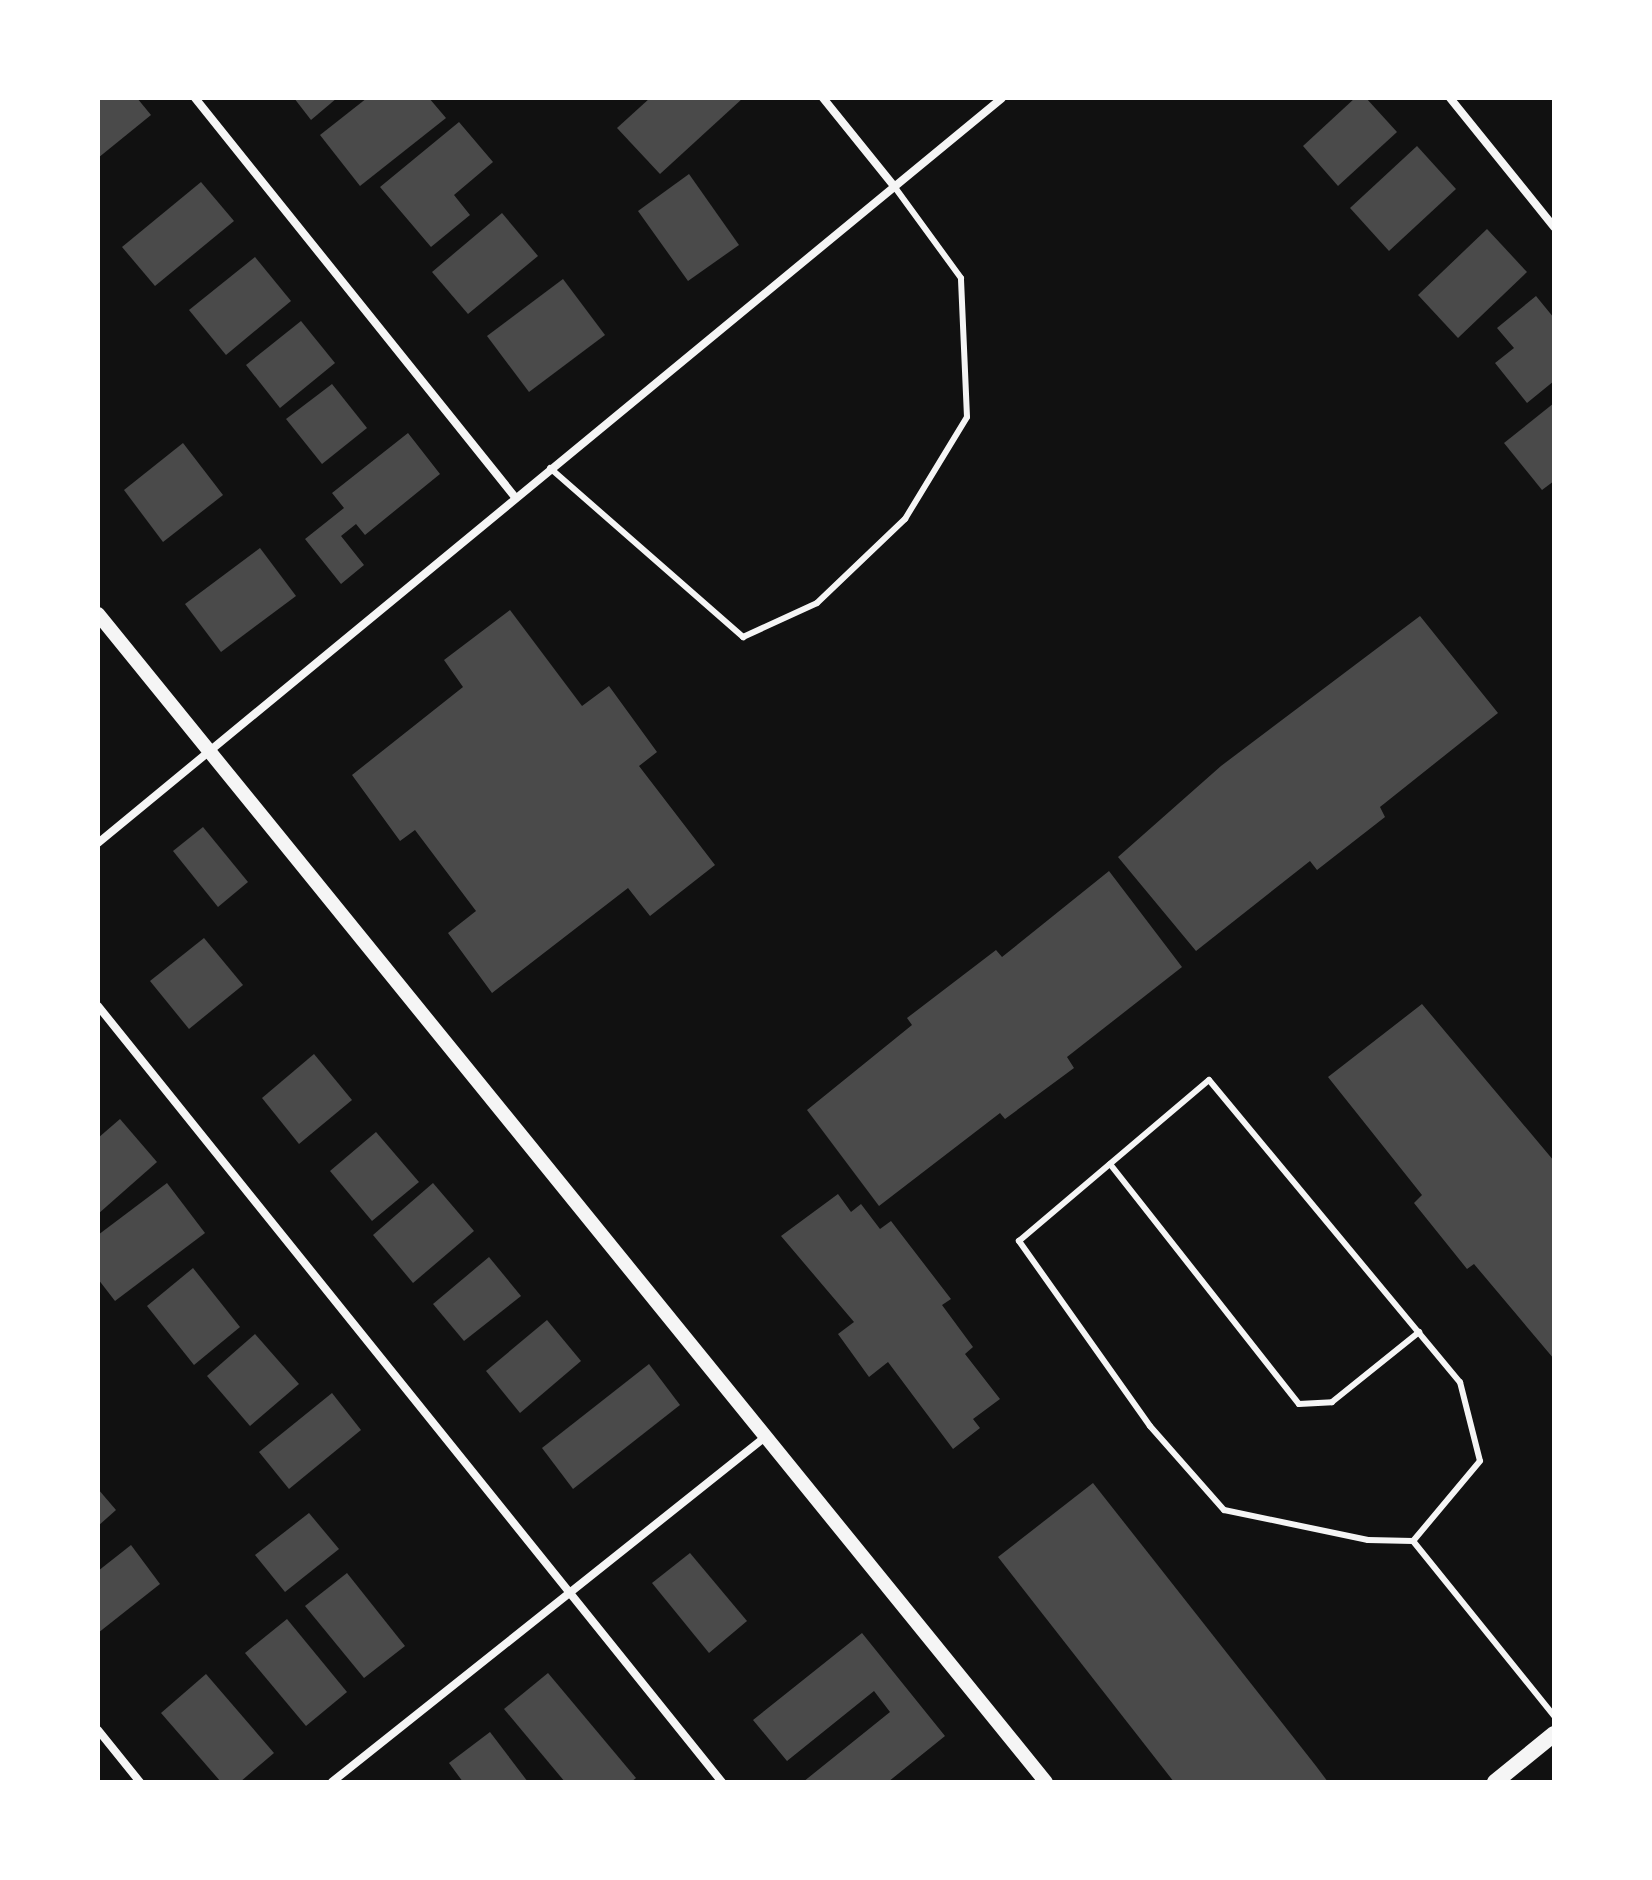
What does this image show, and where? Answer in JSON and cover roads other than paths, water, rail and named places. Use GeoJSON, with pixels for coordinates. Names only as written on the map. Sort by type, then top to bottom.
{"type":"FeatureCollection","features":[{"type":"Feature","properties":{"kind":"main road"},"geometry":{"type":"LineString","coordinates":[[1495,1782],[1554,1734]]}},
{"type":"Feature","properties":{"kind":"street"},"geometry":{"type":"LineString","coordinates":[[195,98],[515,497]]}},
{"type":"Feature","properties":{"kind":"street"},"geometry":{"type":"LineString","coordinates":[[823,98],[894,186]]}},
{"type":"Feature","properties":{"kind":"street"},"geometry":{"type":"LineString","coordinates":[[98,843],[1002,98]]}},
{"type":"Feature","properties":{"kind":"street"},"geometry":{"type":"LineString","coordinates":[[1450,98],[1554,227]]}},
{"type":"Feature","properties":{"kind":"street"},"geometry":{"type":"LineString","coordinates":[[98,614],[1046,1782]]}},
{"type":"Feature","properties":{"kind":"street"},"geometry":{"type":"LineString","coordinates":[[98,1006],[722,1782]]}},
{"type":"Feature","properties":{"kind":"street"},"geometry":{"type":"LineString","coordinates":[[332,1782],[764,1438]]}},
{"type":"Feature","properties":{"kind":"street"},"geometry":{"type":"LineString","coordinates":[[98,1730],[140,1782]]}},
{"type":"Feature","properties":{"kind":"lane"},"geometry":{"type":"LineString","coordinates":[[550,468],[743,637],[817,603],[905,519],[967,417],[961,278],[894,186]]}},
{"type":"Feature","properties":{"kind":"lane"},"geometry":{"type":"LineString","coordinates":[[1413,1541],[1480,1461],[1460,1382],[1209,1080],[1019,1241],[1150,1426],[1224,1510],[1368,1540],[1413,1541],[1554,1716]]}},
{"type":"Feature","properties":{"kind":"lane"},"geometry":{"type":"LineString","coordinates":[[1110,1164],[1299,1404],[1332,1402],[1419,1332]]}}]}
